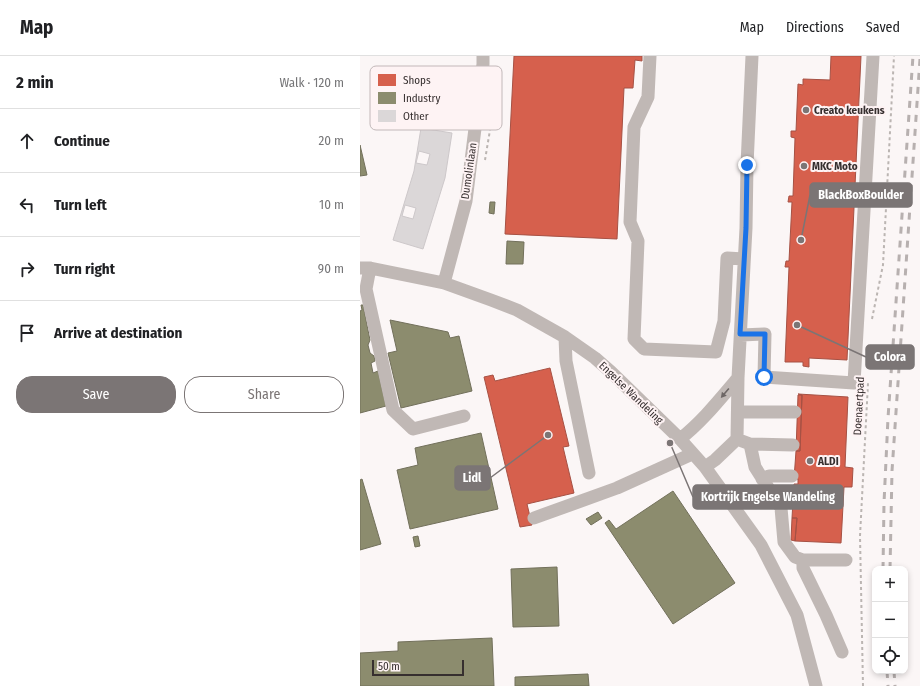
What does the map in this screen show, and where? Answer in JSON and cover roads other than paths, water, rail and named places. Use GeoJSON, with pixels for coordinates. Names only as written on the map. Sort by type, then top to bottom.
{"type":"FeatureCollection","features":[{"type":"Feature","properties":{"kind":"street","name":"Dumolinlaan"},"geometry":{"type":"LineString","coordinates":[[482,66],[483,56]]}},
{"type":"Feature","properties":{"kind":"street"},"geometry":{"type":"LineString","coordinates":[[650,56],[648,97],[634,127],[630,222],[638,240],[634,339],[644,349],[716,352],[724,321],[727,258],[744,259]]}},
{"type":"Feature","properties":{"kind":"street"},"geometry":{"type":"LineString","coordinates":[[705,467],[716,460],[737,439],[738,378],[747,204],[747,165],[752,56]]}},
{"type":"Feature","properties":{"kind":"street"},"geometry":{"type":"LineString","coordinates":[[740,334],[765,334],[764,377],[854,383],[873,56]]}},
{"type":"Feature","properties":{"kind":"street","name":"Dumolinlaan"},"geometry":{"type":"LineString","coordinates":[[444,283],[466,201],[475,130]]}},
{"type":"Feature","properties":{"kind":"street","name":"Engelse Wandeling"},"geometry":{"type":"LineString","coordinates":[[365,268],[444,283],[517,310],[565,337],[595,358],[611,372],[680,439],[705,467],[761,545],[797,615],[816,686]]}},
{"type":"Feature","properties":{"kind":"street"},"geometry":{"type":"LineString","coordinates":[[365,268],[366,289],[393,410],[413,429],[464,416]]}},
{"type":"Feature","properties":{"kind":"street"},"geometry":{"type":"LineString","coordinates":[[565,337],[566,361],[588,473]]}},
{"type":"Feature","properties":{"kind":"street"},"geometry":{"type":"LineString","coordinates":[[680,439],[713,408],[738,378]]}},
{"type":"Feature","properties":{"kind":"street"},"geometry":{"type":"LineString","coordinates":[[738,412],[795,412]]}},
{"type":"Feature","properties":{"kind":"street"},"geometry":{"type":"LineString","coordinates":[[737,439],[750,444],[793,445]]}},
{"type":"Feature","properties":{"kind":"street"},"geometry":{"type":"LineString","coordinates":[[750,444],[755,467],[781,508],[784,542],[795,556],[803,560],[846,560]]}},
{"type":"Feature","properties":{"kind":"street"},"geometry":{"type":"LineString","coordinates":[[534,518],[617,488],[692,454]]}},
{"type":"Feature","properties":{"kind":"street"},"geometry":{"type":"LineString","coordinates":[[762,479],[769,476],[792,476]]}},
{"type":"Feature","properties":{"kind":"street"},"geometry":{"type":"LineString","coordinates":[[803,560],[803,568],[842,652]]}},
{"type":"Feature","properties":{"kind":"railway"},"geometry":{"type":"LineString","coordinates":[[883,566],[888,418],[913,56]]}},
{"type":"Feature","properties":{"kind":"railway"},"geometry":{"type":"LineString","coordinates":[[890,566],[892,471],[920,59]]}},
{"type":"Feature","properties":{"kind":"railway"},"geometry":{"type":"LineString","coordinates":[[887,674],[888,686]]}},
{"type":"Feature","properties":{"kind":"railway"},"geometry":{"type":"LineString","coordinates":[[894,674],[895,686]]}},
{"type":"Feature","properties":{"kind":"place","name":"Creato keukens"},"geometry":{"type":"Point","coordinates":[806,110]}},
{"type":"Feature","properties":{"kind":"place","name":"MKC Moto"},"geometry":{"type":"Point","coordinates":[804,166]}},
{"type":"Feature","properties":{"kind":"place","name":"BlackBoxBoulder"},"geometry":{"type":"Point","coordinates":[801,240]}},
{"type":"Feature","properties":{"kind":"place","name":"Colora"},"geometry":{"type":"Point","coordinates":[797,325]}},
{"type":"Feature","properties":{"kind":"place","name":"Lidl"},"geometry":{"type":"Point","coordinates":[548,435]}},
{"type":"Feature","properties":{"kind":"place","name":"Kortrijk Engelse Wandeling"},"geometry":{"type":"Point","coordinates":[670,443]}},
{"type":"Feature","properties":{"kind":"place","name":"ALDI"},"geometry":{"type":"Point","coordinates":[810,461]}}]}
